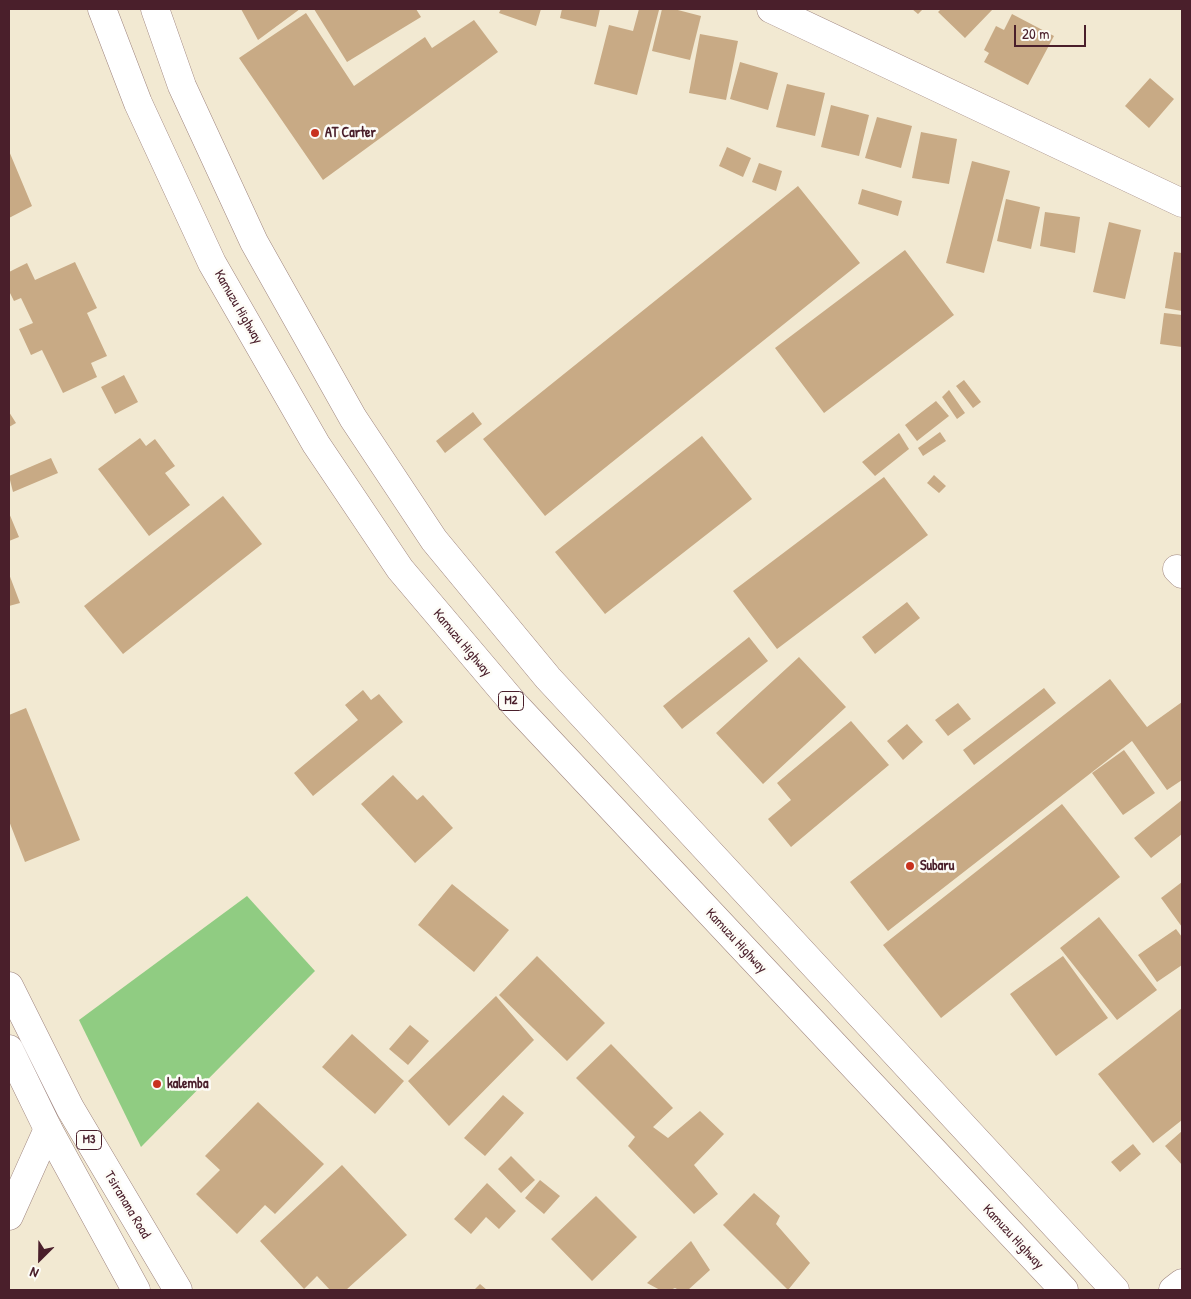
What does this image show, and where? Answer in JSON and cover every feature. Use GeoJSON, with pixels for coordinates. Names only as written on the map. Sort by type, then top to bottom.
{"type":"FeatureCollection","features":[{"type":"Feature","properties":{"kind":"main road","name":"Kamuzu Highway"},"geometry":{"type":"LineString","coordinates":[[102,9],[138,103],[212,263],[316,444],[400,569],[516,706],[1064,1290]]}},
{"type":"Feature","properties":{"kind":"main road"},"geometry":{"type":"LineString","coordinates":[[155,9],[182,86],[254,242],[353,418],[434,540],[548,678],[1115,1290]]}},
{"type":"Feature","properties":{"kind":"main road"},"geometry":{"type":"LineString","coordinates":[[771,9],[1182,203]]}},
{"type":"Feature","properties":{"kind":"main road","name":"Tsiranana Road"},"geometry":{"type":"LineString","coordinates":[[9,986],[70,1108],[178,1290]]}},
{"type":"Feature","properties":{"kind":"main road","name":"M3"},"geometry":{"type":"LineString","coordinates":[[9,1049],[48,1129],[136,1290]]}},
{"type":"Feature","properties":{"kind":"main road"},"geometry":{"type":"LineString","coordinates":[[9,1216],[48,1129]]}},
{"type":"Feature","properties":{"kind":"main road"},"geometry":{"type":"LineString","coordinates":[[1173,1290],[1182,1283]]}},
{"type":"Feature","properties":{"kind":"green space","name":"kalemba"},"geometry":{"type":"Polygon","coordinates":[[[247,896],[315,971],[141,1147],[79,1020],[247,896]]]}},
{"type":"Feature","properties":{"kind":"building"},"geometry":{"type":"Polygon","coordinates":[[[241,9],[300,9],[258,40],[241,9]]]}},
{"type":"Feature","properties":{"kind":"building"},"geometry":{"type":"Polygon","coordinates":[[[314,9],[416,9],[421,17],[347,62],[314,9]]]}},
{"type":"Feature","properties":{"kind":"building"},"geometry":{"type":"Polygon","coordinates":[[[501,9],[541,9],[536,26],[499,13],[501,9]]]}},
{"type":"Feature","properties":{"kind":"building"},"geometry":{"type":"Polygon","coordinates":[[[562,9],[600,9],[596,27],[560,18],[562,9]]]}},
{"type":"Feature","properties":{"kind":"building"},"geometry":{"type":"Polygon","coordinates":[[[639,9],[659,10],[637,95],[594,84],[609,25],[633,31],[639,9]]]}},
{"type":"Feature","properties":{"kind":"building"},"geometry":{"type":"Polygon","coordinates":[[[662,9],[674,9],[701,16],[690,60],[652,51],[662,9]]]}},
{"type":"Feature","properties":{"kind":"building"},"geometry":{"type":"Polygon","coordinates":[[[912,9],[923,9],[918,14],[912,9]]]}},
{"type":"Feature","properties":{"kind":"building"},"geometry":{"type":"Polygon","coordinates":[[[941,9],[993,9],[965,38],[938,12],[941,9]]]}},
{"type":"Feature","properties":{"kind":"building"},"geometry":{"type":"Polygon","coordinates":[[[306,13],[354,86],[425,37],[432,48],[474,20],[498,52],[323,180],[239,58],[306,13]]]}},
{"type":"Feature","properties":{"kind":"building"},"geometry":{"type":"Polygon","coordinates":[[[1012,14],[1054,36],[1028,85],[984,62],[989,53],[984,50],[996,26],[1004,30],[1012,14]]]}},
{"type":"Feature","properties":{"kind":"building"},"geometry":{"type":"Polygon","coordinates":[[[700,34],[738,41],[726,100],[689,93],[700,34]]]}},
{"type":"Feature","properties":{"kind":"building"},"geometry":{"type":"Polygon","coordinates":[[[740,62],[778,73],[768,110],[730,99],[740,62]]]}},
{"type":"Feature","properties":{"kind":"building"},"geometry":{"type":"Polygon","coordinates":[[[1150,78],[1174,99],[1149,128],[1125,106],[1150,78]]]}},
{"type":"Feature","properties":{"kind":"building"},"geometry":{"type":"Polygon","coordinates":[[[787,84],[825,93],[815,136],[776,127],[787,84]]]}},
{"type":"Feature","properties":{"kind":"building"},"geometry":{"type":"Polygon","coordinates":[[[831,105],[869,115],[859,156],[821,147],[831,105]]]}},
{"type":"Feature","properties":{"kind":"building"},"geometry":{"type":"Polygon","coordinates":[[[877,117],[912,126],[901,168],[865,158],[877,117]]]}},
{"type":"Feature","properties":{"kind":"building"},"geometry":{"type":"Polygon","coordinates":[[[921,132],[957,139],[949,184],[912,178],[921,132]]]}},
{"type":"Feature","properties":{"kind":"building"},"geometry":{"type":"Polygon","coordinates":[[[727,147],[751,158],[743,177],[719,166],[727,147]]]}},
{"type":"Feature","properties":{"kind":"building"},"geometry":{"type":"Polygon","coordinates":[[[9,151],[32,206],[9,218],[9,151]]]}},
{"type":"Feature","properties":{"kind":"building"},"geometry":{"type":"Polygon","coordinates":[[[972,161],[1010,171],[984,273],[946,263],[972,161]]]}},
{"type":"Feature","properties":{"kind":"building"},"geometry":{"type":"Polygon","coordinates":[[[759,163],[782,171],[776,191],[752,182],[759,163]]]}},
{"type":"Feature","properties":{"kind":"building"},"geometry":{"type":"Polygon","coordinates":[[[798,186],[860,263],[545,516],[483,439],[798,186]]]}},
{"type":"Feature","properties":{"kind":"building"},"geometry":{"type":"Polygon","coordinates":[[[862,189],[902,201],[898,216],[858,204],[862,189]]]}},
{"type":"Feature","properties":{"kind":"building"},"geometry":{"type":"Polygon","coordinates":[[[1006,199],[1040,207],[1031,249],[997,241],[1006,199]]]}},
{"type":"Feature","properties":{"kind":"building"},"geometry":{"type":"Polygon","coordinates":[[[1045,212],[1080,217],[1075,253],[1040,246],[1045,212]]]}},
{"type":"Feature","properties":{"kind":"building"},"geometry":{"type":"Polygon","coordinates":[[[1109,222],[1141,230],[1125,299],[1093,292],[1109,222]]]}},
{"type":"Feature","properties":{"kind":"building"},"geometry":{"type":"Polygon","coordinates":[[[905,250],[954,315],[824,413],[775,348],[905,250]]]}},
{"type":"Feature","properties":{"kind":"building"},"geometry":{"type":"Polygon","coordinates":[[[1174,252],[1182,253],[1182,311],[1165,308],[1174,252]]]}},
{"type":"Feature","properties":{"kind":"building"},"geometry":{"type":"Polygon","coordinates":[[[75,262],[97,308],[87,313],[107,356],[91,363],[97,377],[63,393],[42,350],[31,355],[19,329],[33,323],[21,298],[14,301],[9,291],[9,272],[27,263],[35,280],[75,262]]]}},
{"type":"Feature","properties":{"kind":"building"},"geometry":{"type":"Polygon","coordinates":[[[1164,313],[1182,315],[1182,347],[1160,344],[1164,313]]]}},
{"type":"Feature","properties":{"kind":"building"},"geometry":{"type":"Polygon","coordinates":[[[124,375],[138,402],[115,414],[101,387],[124,375]]]}},
{"type":"Feature","properties":{"kind":"building"},"geometry":{"type":"Polygon","coordinates":[[[964,380],[981,402],[973,408],[956,386],[964,380]]]}},
{"type":"Feature","properties":{"kind":"building"},"geometry":{"type":"Polygon","coordinates":[[[949,390],[965,413],[957,419],[942,397],[949,390]]]}},
{"type":"Feature","properties":{"kind":"building"},"geometry":{"type":"Polygon","coordinates":[[[936,401],[949,416],[917,441],[905,425],[936,401]]]}},
{"type":"Feature","properties":{"kind":"building"},"geometry":{"type":"Polygon","coordinates":[[[9,412],[16,423],[9,427],[9,412]]]}},
{"type":"Feature","properties":{"kind":"building"},"geometry":{"type":"Polygon","coordinates":[[[473,412],[482,424],[445,453],[436,441],[473,412]]]}},
{"type":"Feature","properties":{"kind":"building"},"geometry":{"type":"Polygon","coordinates":[[[940,432],[946,441],[923,456],[918,448],[940,432]]]}},
{"type":"Feature","properties":{"kind":"building"},"geometry":{"type":"Polygon","coordinates":[[[899,433],[909,449],[875,476],[862,462],[899,433]]]}},
{"type":"Feature","properties":{"kind":"building"},"geometry":{"type":"Polygon","coordinates":[[[702,436],[752,499],[605,614],[555,552],[702,436]]]}},
{"type":"Feature","properties":{"kind":"building"},"geometry":{"type":"Polygon","coordinates":[[[140,438],[146,446],[155,439],[175,466],[165,473],[190,505],[149,536],[98,469],[140,438]]]}},
{"type":"Feature","properties":{"kind":"building"},"geometry":{"type":"Polygon","coordinates":[[[51,458],[58,473],[13,492],[9,476],[51,458]]]}},
{"type":"Feature","properties":{"kind":"building"},"geometry":{"type":"Polygon","coordinates":[[[934,475],[946,486],[939,493],[927,483],[934,475]]]}},
{"type":"Feature","properties":{"kind":"building"},"geometry":{"type":"Polygon","coordinates":[[[884,477],[928,535],[777,649],[733,591],[884,477]]]}},
{"type":"Feature","properties":{"kind":"building"},"geometry":{"type":"Polygon","coordinates":[[[223,496],[262,544],[123,654],[84,606],[223,496]]]}},
{"type":"Feature","properties":{"kind":"building"},"geometry":{"type":"Polygon","coordinates":[[[9,513],[19,537],[9,541],[9,513]]]}},
{"type":"Feature","properties":{"kind":"building"},"geometry":{"type":"Polygon","coordinates":[[[9,574],[20,603],[9,606],[9,574]]]}},
{"type":"Feature","properties":{"kind":"building"},"geometry":{"type":"Polygon","coordinates":[[[907,602],[920,618],[875,654],[862,637],[907,602]]]}},
{"type":"Feature","properties":{"kind":"building"},"geometry":{"type":"Polygon","coordinates":[[[749,637],[768,661],[682,729],[663,706],[749,637]]]}},
{"type":"Feature","properties":{"kind":"building"},"geometry":{"type":"Polygon","coordinates":[[[799,657],[846,707],[763,784],[716,733],[799,657]]]}},
{"type":"Feature","properties":{"kind":"building"},"geometry":{"type":"Polygon","coordinates":[[[1110,679],[1147,727],[1182,702],[1182,780],[1167,790],[1132,741],[888,931],[850,882],[1110,679]]]}},
{"type":"Feature","properties":{"kind":"building"},"geometry":{"type":"Polygon","coordinates":[[[1044,688],[1056,703],[974,765],[963,750],[1044,688]]]}},
{"type":"Feature","properties":{"kind":"building"},"geometry":{"type":"Polygon","coordinates":[[[363,690],[371,700],[379,694],[403,722],[313,796],[294,773],[358,720],[345,705],[363,690]]]}},
{"type":"Feature","properties":{"kind":"building"},"geometry":{"type":"Polygon","coordinates":[[[958,703],[971,719],[948,736],[935,720],[958,703]]]}},
{"type":"Feature","properties":{"kind":"building"},"geometry":{"type":"Polygon","coordinates":[[[26,708],[80,840],[25,862],[9,821],[9,715],[26,708]]]}},
{"type":"Feature","properties":{"kind":"building"},"geometry":{"type":"Polygon","coordinates":[[[851,721],[889,765],[791,847],[768,819],[791,800],[777,783],[851,721]]]}},
{"type":"Feature","properties":{"kind":"building"},"geometry":{"type":"Polygon","coordinates":[[[907,724],[923,742],[903,760],[887,741],[907,724]]]}},
{"type":"Feature","properties":{"kind":"building"},"geometry":{"type":"Polygon","coordinates":[[[1124,750],[1155,793],[1123,815],[1092,773],[1124,750]]]}},
{"type":"Feature","properties":{"kind":"building"},"geometry":{"type":"Polygon","coordinates":[[[393,775],[417,800],[423,795],[453,828],[415,863],[361,804],[393,775]]]}},
{"type":"Feature","properties":{"kind":"building"},"geometry":{"type":"Polygon","coordinates":[[[1182,800],[1182,834],[1151,858],[1134,838],[1182,800]]]}},
{"type":"Feature","properties":{"kind":"building"},"geometry":{"type":"Polygon","coordinates":[[[1062,804],[1120,877],[941,1018],[883,945],[1062,804]]]}},
{"type":"Feature","properties":{"kind":"building"},"geometry":{"type":"Polygon","coordinates":[[[1182,882],[1182,927],[1161,898],[1182,882]]]}},
{"type":"Feature","properties":{"kind":"building"},"geometry":{"type":"Polygon","coordinates":[[[452,884],[509,930],[474,972],[418,925],[452,884]]]}},
{"type":"Feature","properties":{"kind":"building"},"geometry":{"type":"Polygon","coordinates":[[[1099,917],[1157,990],[1117,1020],[1060,948],[1099,917]]]}},
{"type":"Feature","properties":{"kind":"building"},"geometry":{"type":"Polygon","coordinates":[[[1176,929],[1182,937],[1182,965],[1157,982],[1138,955],[1176,929]]]}},
{"type":"Feature","properties":{"kind":"building"},"geometry":{"type":"Polygon","coordinates":[[[537,956],[605,1023],[567,1061],[499,995],[537,956]]]}},
{"type":"Feature","properties":{"kind":"building"},"geometry":{"type":"Polygon","coordinates":[[[1063,956],[1108,1018],[1056,1056],[1010,994],[1063,956]]]}},
{"type":"Feature","properties":{"kind":"building"},"geometry":{"type":"Polygon","coordinates":[[[496,996],[534,1040],[449,1126],[408,1081],[496,996]]]}},
{"type":"Feature","properties":{"kind":"building"},"geometry":{"type":"Polygon","coordinates":[[[1182,1008],[1182,1120],[1153,1143],[1098,1074],[1182,1008]]]}},
{"type":"Feature","properties":{"kind":"building"},"geometry":{"type":"Polygon","coordinates":[[[410,1025],[429,1041],[408,1065],[389,1049],[410,1025]]]}},
{"type":"Feature","properties":{"kind":"building"},"geometry":{"type":"Polygon","coordinates":[[[352,1034],[404,1081],[375,1114],[322,1067],[352,1034]]]}},
{"type":"Feature","properties":{"kind":"building"},"geometry":{"type":"Polygon","coordinates":[[[611,1044],[673,1108],[653,1127],[668,1138],[700,1111],[724,1134],[694,1165],[718,1194],[694,1214],[628,1146],[635,1137],[576,1078],[611,1044]]]}},
{"type":"Feature","properties":{"kind":"building"},"geometry":{"type":"Polygon","coordinates":[[[503,1095],[524,1113],[485,1156],[464,1138],[503,1095]]]}},
{"type":"Feature","properties":{"kind":"building"},"geometry":{"type":"Polygon","coordinates":[[[258,1102],[324,1164],[275,1214],[265,1205],[237,1234],[196,1194],[220,1170],[205,1156],[258,1102]]]}},
{"type":"Feature","properties":{"kind":"building"},"geometry":{"type":"Polygon","coordinates":[[[1182,1131],[1182,1165],[1165,1146],[1182,1131]]]}},
{"type":"Feature","properties":{"kind":"building"},"geometry":{"type":"Polygon","coordinates":[[[1133,1144],[1141,1154],[1120,1172],[1111,1162],[1133,1144]]]}},
{"type":"Feature","properties":{"kind":"building"},"geometry":{"type":"Polygon","coordinates":[[[511,1156],[535,1180],[521,1193],[498,1169],[511,1156]]]}},
{"type":"Feature","properties":{"kind":"building"},"geometry":{"type":"Polygon","coordinates":[[[342,1165],[407,1235],[346,1290],[330,1290],[317,1276],[304,1289],[260,1241],[342,1165]]]}},
{"type":"Feature","properties":{"kind":"building"},"geometry":{"type":"Polygon","coordinates":[[[540,1180],[560,1196],[544,1214],[525,1198],[540,1180]]]}},
{"type":"Feature","properties":{"kind":"building"},"geometry":{"type":"Polygon","coordinates":[[[487,1183],[516,1211],[499,1229],[486,1217],[471,1234],[454,1219],[487,1183]]]}},
{"type":"Feature","properties":{"kind":"building"},"geometry":{"type":"Polygon","coordinates":[[[754,1193],[780,1216],[776,1224],[810,1263],[788,1290],[723,1225],[754,1193]]]}},
{"type":"Feature","properties":{"kind":"building"},"geometry":{"type":"Polygon","coordinates":[[[596,1196],[637,1237],[592,1281],[551,1239],[596,1196]]]}},
{"type":"Feature","properties":{"kind":"building"},"geometry":{"type":"Polygon","coordinates":[[[691,1241],[710,1270],[688,1290],[675,1288],[660,1290],[647,1283],[691,1241]]]}},
{"type":"Feature","properties":{"kind":"building"},"geometry":{"type":"Polygon","coordinates":[[[480,1284],[487,1290],[474,1290],[480,1284]]]}},
{"type":"Feature","properties":{"kind":"place","name":"AT Carter"},"geometry":{"type":"Point","coordinates":[315,133]}},
{"type":"Feature","properties":{"kind":"place","name":"Subaru"},"geometry":{"type":"Point","coordinates":[910,866]}},
{"type":"Feature","properties":{"kind":"place","name":"kalemba"},"geometry":{"type":"Point","coordinates":[157,1084]}}]}
